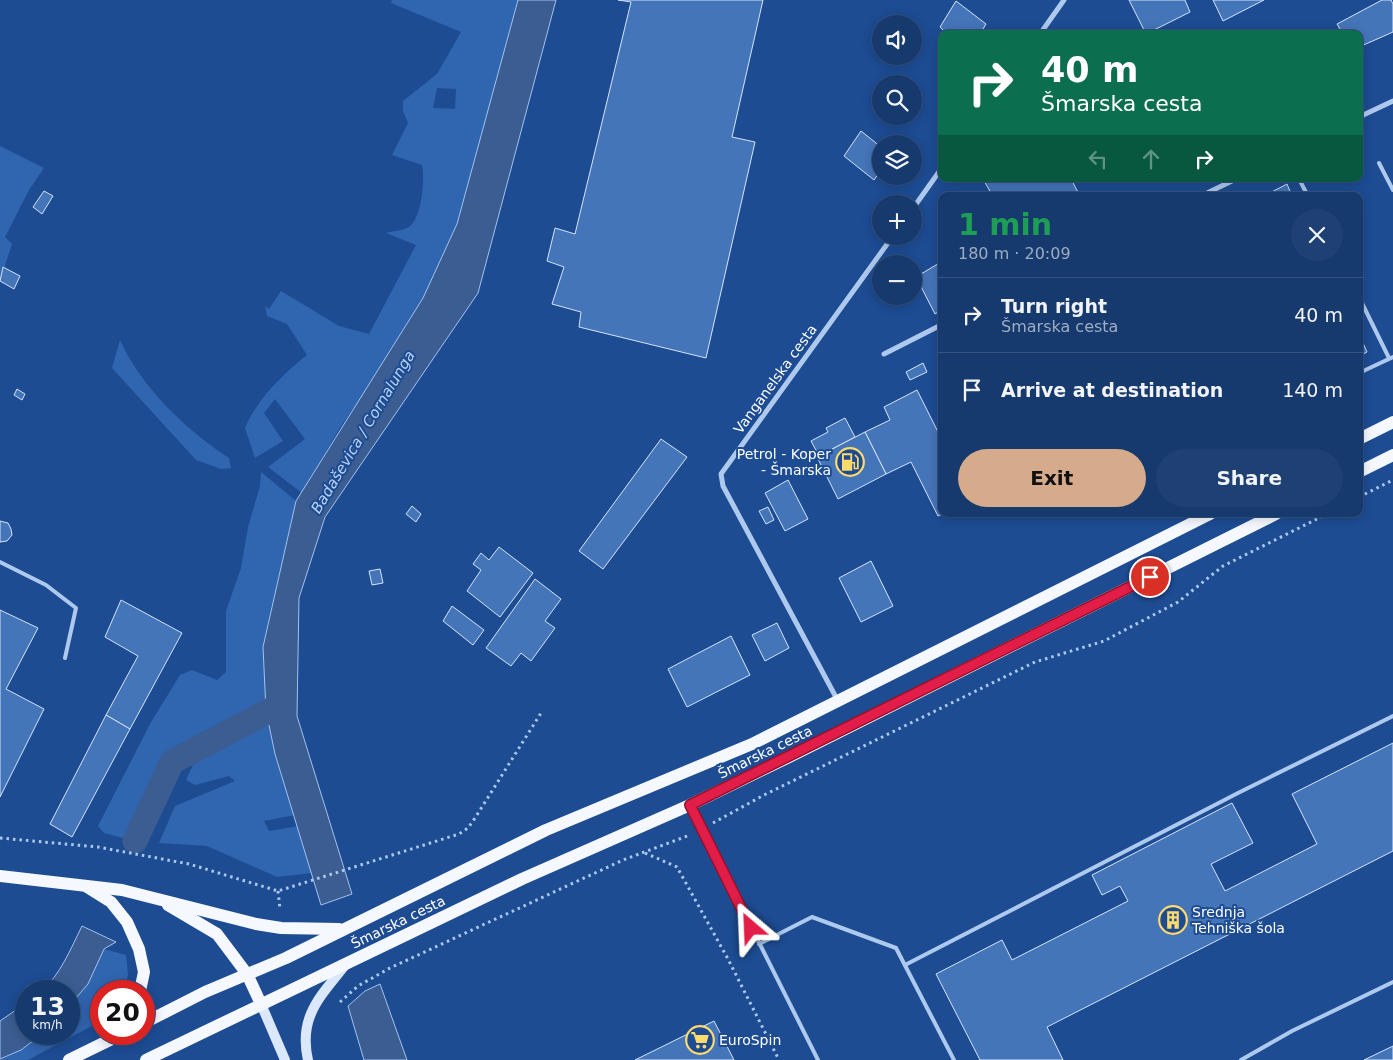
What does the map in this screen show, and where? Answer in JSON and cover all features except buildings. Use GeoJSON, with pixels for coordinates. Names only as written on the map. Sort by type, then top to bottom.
{"type":"FeatureCollection","features":[{"type":"Feature","properties":{"kind":"main road"},"geometry":{"type":"LineString","coordinates":[[1363,437],[1393,422]]}},
{"type":"Feature","properties":{"kind":"main road"},"geometry":{"type":"LineString","coordinates":[[1363,470],[1393,455]]}},
{"type":"Feature","properties":{"kind":"main road","name":"Šmarska cesta"},"geometry":{"type":"LineString","coordinates":[[155,1018],[246,974],[286,958],[546,830],[743,747],[838,702],[1204,517]]}},
{"type":"Feature","properties":{"kind":"main road","name":"Šmarska cesta"},"geometry":{"type":"LineString","coordinates":[[146,1060],[522,879],[690,805],[1270,517]]}},
{"type":"Feature","properties":{"kind":"main road"},"geometry":{"type":"LineString","coordinates":[[0,876],[82,884],[155,897],[256,924],[294,929],[344,929]]}},
{"type":"Feature","properties":{"kind":"main road"},"geometry":{"type":"LineString","coordinates":[[82,884],[112,902],[127,922],[139,948],[144,972],[142,980]]}},
{"type":"Feature","properties":{"kind":"main road"},"geometry":{"type":"LineString","coordinates":[[155,897],[217,934],[246,974],[261,1004]]}},
{"type":"Feature","properties":{"kind":"main road"},"geometry":{"type":"LineString","coordinates":[[69,1060],[96,1045]]}},
{"type":"Feature","properties":{"kind":"street"},"geometry":{"type":"LineString","coordinates":[[1043,30],[1064,0]]}},
{"type":"Feature","properties":{"kind":"street"},"geometry":{"type":"LineString","coordinates":[[1363,116],[1393,101]]}},
{"type":"Feature","properties":{"kind":"street"},"geometry":{"type":"LineString","coordinates":[[922,196],[938,173]]}},
{"type":"Feature","properties":{"kind":"street"},"geometry":{"type":"LineString","coordinates":[[1209,192],[1230,182]]}},
{"type":"Feature","properties":{"kind":"street","name":"Vanganelska cesta"},"geometry":{"type":"LineString","coordinates":[[838,702],[723,486],[721,474],[886,245]]}},
{"type":"Feature","properties":{"kind":"street"},"geometry":{"type":"LineString","coordinates":[[884,354],[938,327]]}},
{"type":"Feature","properties":{"kind":"street"},"geometry":{"type":"LineString","coordinates":[[308,1060],[305,1045],[305,1027],[314,1007],[348,962]]}},
{"type":"Feature","properties":{"kind":"street"},"geometry":{"type":"LineString","coordinates":[[261,1004],[285,1060]]}},
{"type":"Feature","properties":{"kind":"lane"},"geometry":{"type":"LineString","coordinates":[[1379,163],[1393,190]]}},
{"type":"Feature","properties":{"kind":"lane"},"geometry":{"type":"LineString","coordinates":[[1363,306],[1391,358],[1363,372]]}},
{"type":"Feature","properties":{"kind":"lane"},"geometry":{"type":"LineString","coordinates":[[0,562],[46,585],[76,608],[65,658]]}},
{"type":"Feature","properties":{"kind":"lane"},"geometry":{"type":"LineString","coordinates":[[905,965],[1230,797],[1393,716]]}},
{"type":"Feature","properties":{"kind":"lane"},"geometry":{"type":"LineString","coordinates":[[690,805],[818,1060]]}},
{"type":"Feature","properties":{"kind":"lane"},"geometry":{"type":"LineString","coordinates":[[759,944],[812,918],[896,948],[954,1060]]}},
{"type":"Feature","properties":{"kind":"lane"},"geometry":{"type":"LineString","coordinates":[[1241,1060],[1292,1031],[1393,982]]}},
{"type":"Feature","properties":{"kind":"path"},"geometry":{"type":"LineString","coordinates":[[1363,496],[1393,480]]}},
{"type":"Feature","properties":{"kind":"path"},"geometry":{"type":"LineString","coordinates":[[722,819],[820,767],[1035,662],[1104,641],[1178,602],[1223,566],[1320,517]]}},
{"type":"Feature","properties":{"kind":"path"},"geometry":{"type":"LineString","coordinates":[[0,838],[98,847],[188,864],[278,891],[459,834],[468,828],[541,713]]}},
{"type":"Feature","properties":{"kind":"path"},"geometry":{"type":"LineString","coordinates":[[338,1005],[358,986],[390,968],[645,852],[684,838]]}},
{"type":"Feature","properties":{"kind":"path"},"geometry":{"type":"LineString","coordinates":[[645,852],[677,867],[728,959],[779,1060]]}},
{"type":"Feature","properties":{"kind":"shaded area"},"geometry":{"type":"Polygon","coordinates":[[[392,0],[520,0],[467,203],[430,295],[338,431],[302,493],[268,467],[305,439],[275,399],[264,413],[283,441],[255,458],[245,428],[256,407],[264,397],[289,370],[307,355],[287,324],[267,316],[265,306],[269,309],[281,291],[339,326],[369,334],[416,245],[386,233],[409,227],[417,215],[422,198],[422,165],[392,155],[408,123],[403,111],[403,101],[437,74],[461,32],[391,3],[392,0]],[[437,88],[433,108],[455,109],[456,89],[437,88]]]}},
{"type":"Feature","properties":{"kind":"shaded area"},"geometry":{"type":"Polygon","coordinates":[[[0,146],[44,168],[29,190],[5,237],[12,244],[0,280],[0,146]]]}},
{"type":"Feature","properties":{"kind":"shaded area"},"geometry":{"type":"Polygon","coordinates":[[[120,340],[152,391],[181,421],[229,458],[231,468],[221,469],[196,460],[112,368],[120,340]]]}},
{"type":"Feature","properties":{"kind":"shaded area"},"geometry":{"type":"Polygon","coordinates":[[[261,472],[296,501],[263,647],[295,815],[264,821],[269,831],[299,826],[312,873],[277,877],[207,846],[159,843],[175,806],[235,781],[229,776],[195,785],[186,780],[196,758],[192,749],[186,744],[175,746],[162,763],[132,829],[130,840],[104,833],[98,826],[151,722],[180,675],[192,670],[217,680],[226,672],[226,611],[241,568],[248,527],[260,486],[261,472]]]}},
{"type":"Feature","properties":{"kind":"shaded area"},"geometry":{"type":"Polygon","coordinates":[[[104,949],[126,955],[127,980],[90,980],[90,1027],[80,1032],[80,993],[88,984],[104,949]]]}},
{"type":"Feature","properties":{"kind":"shaded area"},"geometry":{"type":"Polygon","coordinates":[[[28,1045],[56,1045],[28,1060],[0,1060],[28,1045]]]}},
{"type":"Feature","properties":{"kind":"water"},"geometry":{"type":"Polygon","coordinates":[[[518,0],[556,0],[478,293],[325,517],[299,598],[297,716],[352,894],[321,905],[275,754],[266,711],[263,647],[296,501],[423,298],[457,224],[518,0]]]}},
{"type":"Feature","properties":{"kind":"water"},"geometry":{"type":"Polygon","coordinates":[[[82,926],[116,942],[104,949],[88,984],[80,993],[80,980],[52,980],[82,926]]]}},
{"type":"Feature","properties":{"kind":"water"},"geometry":{"type":"Polygon","coordinates":[[[380,984],[407,1060],[364,1060],[348,1006],[365,991],[380,984]]]}},
{"type":"Feature","properties":{"kind":"water"},"geometry":{"type":"Polygon","coordinates":[[[15,1011],[15,1045],[28,1045],[0,1059],[0,1021],[15,1011]]]}},
{"type":"Feature","properties":{"kind":"waterway","name":"Badaševica / Cornalunga"},"geometry":{"type":"LineString","coordinates":[[135,841],[172,762],[282,704],[283,688]]}},
{"type":"Feature","properties":{"kind":"place","name":"Petrol - Koper - Šmarska"},"geometry":{"type":"Point","coordinates":[850,462]}},
{"type":"Feature","properties":{"kind":"place","name":"Srednja Tehniška šola"},"geometry":{"type":"Point","coordinates":[1173,920]}},
{"type":"Feature","properties":{"kind":"place","name":"EuroSpin"},"geometry":{"type":"Point","coordinates":[700,1040]}},
{"type":"Feature","properties":{"kind":"route"},"geometry":{"type":"LineString","coordinates":[[751,928],[690,805],[1150,577]]}}]}
